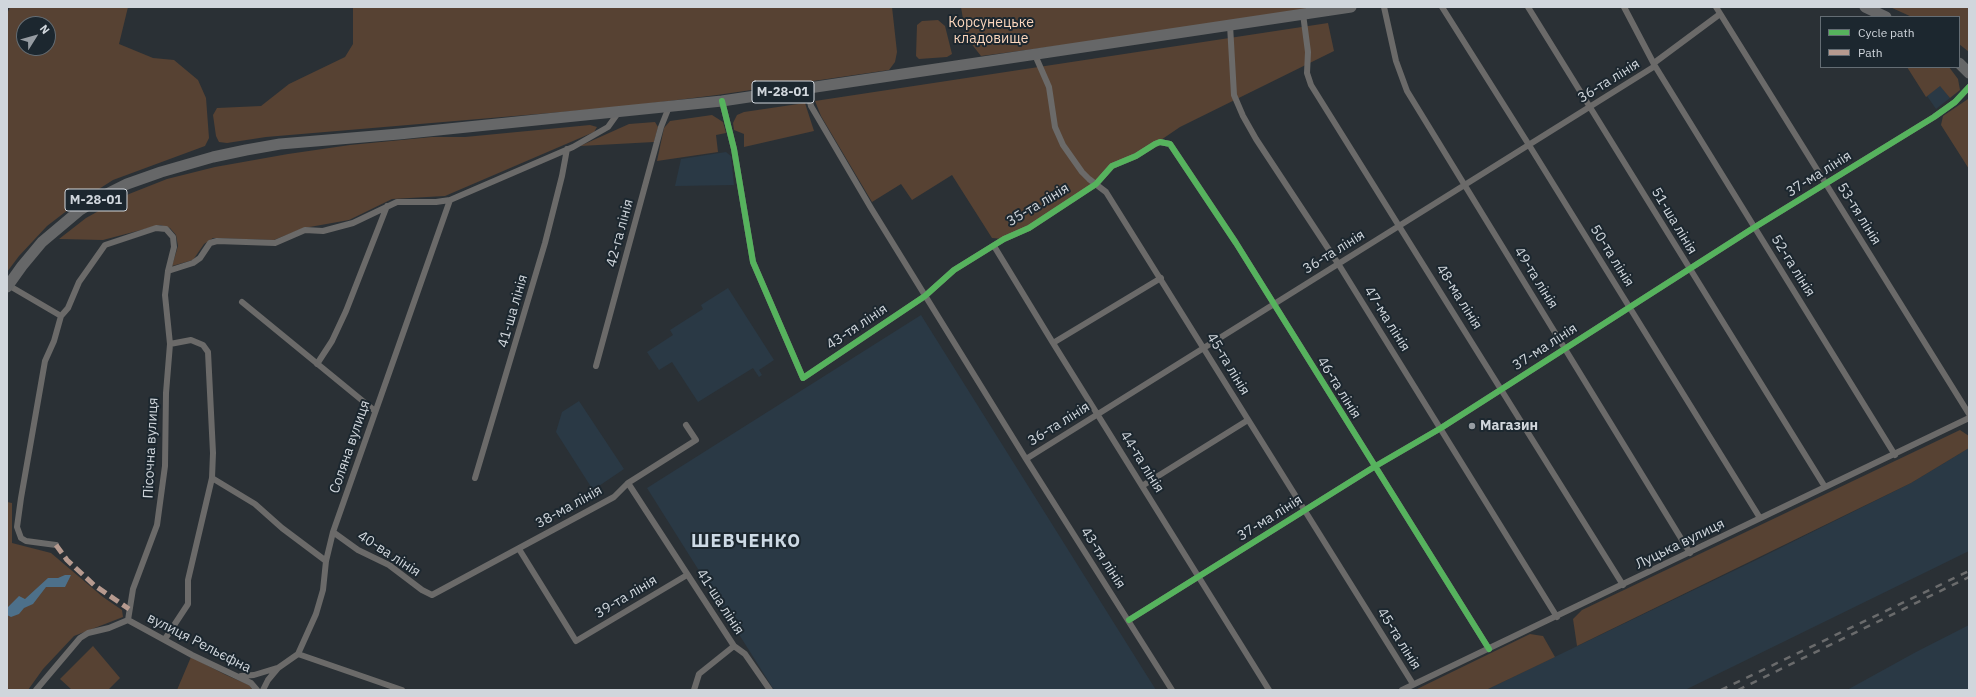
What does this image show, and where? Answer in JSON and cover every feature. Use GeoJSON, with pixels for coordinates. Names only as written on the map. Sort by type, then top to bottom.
{"type":"FeatureCollection","features":[{"type":"Feature","properties":{"kind":"highway","name":"М-28-01"},"geometry":{"type":"LineString","coordinates":[[8,286],[42,242],[80,210],[128,184],[183,165],[213,157],[280,144],[618,113],[722,101],[1351,7]]}},
{"type":"Feature","properties":{"kind":"highway"},"geometry":{"type":"LineString","coordinates":[[1865,7],[1884,16]]}},
{"type":"Feature","properties":{"kind":"highway"},"geometry":{"type":"LineString","coordinates":[[1960,64],[1969,72]]}},
{"type":"Feature","properties":{"kind":"street","name":"49-та лінія"},"geometry":{"type":"LineString","coordinates":[[1384,7],[1400,76],[1420,114],[1690,553]]}},
{"type":"Feature","properties":{"kind":"street","name":"50-та лінія"},"geometry":{"type":"LineString","coordinates":[[1442,7],[1760,518]]}},
{"type":"Feature","properties":{"kind":"street","name":"51-ша лінія"},"geometry":{"type":"LineString","coordinates":[[1528,7],[1591,106],[1690,270],[1825,487]]}},
{"type":"Feature","properties":{"kind":"street","name":"52-га лінія"},"geometry":{"type":"LineString","coordinates":[[1624,7],[1654,64],[1895,455]]}},
{"type":"Feature","properties":{"kind":"street","name":"53-тя лінія"},"geometry":{"type":"LineString","coordinates":[[1716,7],[1969,414]]}},
{"type":"Feature","properties":{"kind":"street","name":"48-ма лінія"},"geometry":{"type":"LineString","coordinates":[[1303,14],[1308,52],[1307,73],[1311,85],[1400,225],[1623,585]]}},
{"type":"Feature","properties":{"kind":"street","name":"36-та лінія"},"geometry":{"type":"LineString","coordinates":[[1026,459],[1273,304],[1339,265],[1400,225],[1591,106],[1654,64],[1720,14]]}},
{"type":"Feature","properties":{"kind":"street","name":"47-ма лінія"},"geometry":{"type":"LineString","coordinates":[[1230,25],[1234,95],[1243,116],[1256,139],[1293,192],[1339,265],[1557,617]]}},
{"type":"Feature","properties":{"kind":"street","name":"45-та лінія"},"geometry":{"type":"LineString","coordinates":[[1034,55],[1049,87],[1055,127],[1061,139],[1082,172],[1106,192],[1414,684]]}},
{"type":"Feature","properties":{"kind":"street","name":"37-ма лінія"},"geometry":{"type":"LineString","coordinates":[[1129,620],[1374,466],[1502,390],[1755,227],[1934,117],[1955,102],[1969,87]]}},
{"type":"Feature","properties":{"kind":"street","name":"43-тя лінія"},"geometry":{"type":"LineString","coordinates":[[808,89],[811,106],[824,130],[1026,459],[1172,690]]}},
{"type":"Feature","properties":{"kind":"street","name":"43-тя лінія"},"geometry":{"type":"LineString","coordinates":[[722,101],[734,149],[753,262],[803,378],[925,296]]}},
{"type":"Feature","properties":{"kind":"street","name":"42-га лінія"},"geometry":{"type":"LineString","coordinates":[[596,366],[661,127],[669,107]]}},
{"type":"Feature","properties":{"kind":"street"},"geometry":{"type":"LineString","coordinates":[[168,271],[193,263],[200,258],[210,243],[217,241],[276,243],[305,230],[323,231],[353,223],[397,202],[436,202],[450,200],[567,149],[608,127],[618,113]]}},
{"type":"Feature","properties":{"kind":"street","name":"35-та лінія"},"geometry":{"type":"LineString","coordinates":[[925,296],[954,270],[994,246],[1029,228],[1096,184],[1112,166],[1120,161],[1136,156],[1156,144],[1166,143]]}},
{"type":"Feature","properties":{"kind":"street","name":"46-та лінія"},"geometry":{"type":"LineString","coordinates":[[1166,143],[1170,144],[1178,154],[1236,243],[1489,649]]}},
{"type":"Feature","properties":{"kind":"street","name":"41-ша лінія"},"geometry":{"type":"LineString","coordinates":[[475,478],[545,243],[562,176],[567,149]]}},
{"type":"Feature","properties":{"kind":"street","name":"Соляна вулиця"},"geometry":{"type":"LineString","coordinates":[[298,654],[316,614],[323,590],[326,561],[333,532],[450,200]]}},
{"type":"Feature","properties":{"kind":"street"},"geometry":{"type":"LineString","coordinates":[[317,364],[332,341],[346,311],[387,206]]}},
{"type":"Feature","properties":{"kind":"street","name":"Пісочна вулиця"},"geometry":{"type":"LineString","coordinates":[[61,316],[68,308],[79,282],[105,245],[156,228],[166,229],[170,232],[174,242],[165,295],[170,344],[162,493],[157,525],[133,589],[128,620]]}},
{"type":"Feature","properties":{"kind":"street","name":"44-та лінія"},"geometry":{"type":"LineString","coordinates":[[994,246],[1270,690]]}},
{"type":"Feature","properties":{"kind":"street"},"geometry":{"type":"LineString","coordinates":[[1053,343],[1161,278]]}},
{"type":"Feature","properties":{"kind":"street"},"geometry":{"type":"LineString","coordinates":[[8,286],[61,316],[54,341],[45,361],[17,527],[21,538],[26,541],[56,545]]}},
{"type":"Feature","properties":{"kind":"street"},"geometry":{"type":"LineString","coordinates":[[242,302],[375,411]]}},
{"type":"Feature","properties":{"kind":"street"},"geometry":{"type":"LineString","coordinates":[[165,639],[188,604],[188,580],[212,478],[214,453],[208,352],[203,345],[191,340],[170,344]]}},
{"type":"Feature","properties":{"kind":"street","name":"Луцька вулиця"},"geometry":{"type":"LineString","coordinates":[[1402,690],[1557,617],[1825,487],[1895,455],[1969,418]]}},
{"type":"Feature","properties":{"kind":"street"},"geometry":{"type":"LineString","coordinates":[[1142,486],[1248,420]]}},
{"type":"Feature","properties":{"kind":"street","name":"38-ма лінія"},"geometry":{"type":"LineString","coordinates":[[432,595],[614,497],[628,483],[696,440],[686,425]]}},
{"type":"Feature","properties":{"kind":"street"},"geometry":{"type":"LineString","coordinates":[[212,478],[255,504],[282,528],[326,561]]}},
{"type":"Feature","properties":{"kind":"street","name":"41-ша лінія"},"geometry":{"type":"LineString","coordinates":[[628,483],[734,646],[745,654],[770,690]]}},
{"type":"Feature","properties":{"kind":"street","name":"40-ва лінія"},"geometry":{"type":"LineString","coordinates":[[333,532],[358,550],[389,565],[422,590],[432,595]]}},
{"type":"Feature","properties":{"kind":"street","name":"39-та лінія"},"geometry":{"type":"LineString","coordinates":[[518,549],[576,641],[687,574]]}},
{"type":"Feature","properties":{"kind":"street"},"geometry":{"type":"LineString","coordinates":[[36,690],[80,638],[88,633],[109,628],[128,620]]}},
{"type":"Feature","properties":{"kind":"street","name":"вулиця Рельєфна"},"geometry":{"type":"LineString","coordinates":[[128,620],[192,655],[240,677],[251,683],[257,690]]}},
{"type":"Feature","properties":{"kind":"street"},"geometry":{"type":"LineString","coordinates":[[694,690],[696,679],[700,674],[734,646]]}},
{"type":"Feature","properties":{"kind":"street"},"geometry":{"type":"LineString","coordinates":[[263,690],[268,680],[278,668],[298,654],[402,690]]}},
{"type":"Feature","properties":{"kind":"street"},"geometry":{"type":"LineString","coordinates":[[240,677],[254,675],[278,668]]}},
{"type":"Feature","properties":{"kind":"shaded area"},"geometry":{"type":"Polygon","coordinates":[[[1940,85],[1950,98],[1936,109],[1927,96],[1940,85]]]}},
{"type":"Feature","properties":{"kind":"shaded area"},"geometry":{"type":"Polygon","coordinates":[[[726,152],[731,156],[734,185],[675,186],[681,159],[726,152]]]}},
{"type":"Feature","properties":{"kind":"shaded area"},"geometry":{"type":"Polygon","coordinates":[[[728,288],[774,360],[759,370],[762,375],[759,377],[753,368],[698,402],[672,362],[659,370],[647,352],[673,335],[670,330],[703,309],[701,305],[728,288]]]}},
{"type":"Feature","properties":{"kind":"shaded area"},"geometry":{"type":"Polygon","coordinates":[[[921,315],[1156,690],[774,690],[647,488],[921,315]]]}},
{"type":"Feature","properties":{"kind":"shaded area"},"geometry":{"type":"Polygon","coordinates":[[[579,401],[624,469],[593,490],[556,432],[562,412],[579,401]]]}},
{"type":"Feature","properties":{"kind":"shaded area"},"geometry":{"type":"Polygon","coordinates":[[[1969,448],[1969,551],[1685,690],[1486,690],[1754,561],[1911,483],[1969,448]]]}},
{"type":"Feature","properties":{"kind":"shaded area"},"geometry":{"type":"Polygon","coordinates":[[[1969,625],[1969,690],[1847,690],[1916,652],[1969,625]]]}},
{"type":"Feature","properties":{"kind":"green space"},"geometry":{"type":"Polygon","coordinates":[[[10,7],[128,7],[119,44],[153,58],[174,60],[198,80],[206,98],[209,138],[205,146],[113,180],[77,203],[47,226],[19,256],[7,272],[7,14],[10,7]]]}},
{"type":"Feature","properties":{"kind":"green space"},"geometry":{"type":"Polygon","coordinates":[[[353,7],[892,7],[897,52],[895,62],[889,70],[717,95],[621,107],[266,137],[227,143],[219,142],[216,136],[213,115],[217,108],[261,106],[289,84],[345,57],[353,44],[353,7]]]}},
{"type":"Feature","properties":{"kind":"green space","name":"Корсунецьке кладовище"},"geometry":{"type":"Polygon","coordinates":[[[961,7],[1319,7],[1164,32],[981,56],[966,37],[961,7]]]}},
{"type":"Feature","properties":{"kind":"green space"},"geometry":{"type":"Polygon","coordinates":[[[1890,7],[1969,7],[1969,52],[1960,45],[1960,16],[1910,16],[1890,7]]]}},
{"type":"Feature","properties":{"kind":"green space"},"geometry":{"type":"Polygon","coordinates":[[[938,20],[945,26],[952,54],[947,57],[919,59],[916,56],[917,25],[922,21],[938,20]]]}},
{"type":"Feature","properties":{"kind":"green space"},"geometry":{"type":"Polygon","coordinates":[[[1328,23],[1334,51],[1180,127],[1155,144],[1120,161],[1103,177],[1029,228],[1004,239],[992,238],[952,175],[912,200],[901,184],[872,202],[821,116],[815,101],[1328,23]]]}},
{"type":"Feature","properties":{"kind":"green space"},"geometry":{"type":"Polygon","coordinates":[[[1908,68],[1950,68],[1958,79],[1960,90],[1950,98],[1940,86],[1926,97],[1908,68]]]}},
{"type":"Feature","properties":{"kind":"green space"},"geometry":{"type":"Polygon","coordinates":[[[1968,99],[1969,169],[1941,125],[1943,116],[1968,99]]]}},
{"type":"Feature","properties":{"kind":"green space"},"geometry":{"type":"Polygon","coordinates":[[[805,103],[814,131],[744,147],[744,134],[734,130],[733,123],[737,115],[744,112],[805,103]]]}},
{"type":"Feature","properties":{"kind":"green space"},"geometry":{"type":"Polygon","coordinates":[[[712,115],[723,122],[726,133],[716,135],[718,152],[657,161],[664,128],[670,121],[712,115]]]}},
{"type":"Feature","properties":{"kind":"green space"},"geometry":{"type":"Polygon","coordinates":[[[655,122],[658,127],[654,142],[580,146],[629,124],[655,122]]]}},
{"type":"Feature","properties":{"kind":"green space"},"geometry":{"type":"Polygon","coordinates":[[[590,125],[597,127],[594,132],[445,196],[392,199],[349,220],[304,228],[274,240],[213,238],[204,244],[193,260],[172,266],[178,246],[176,235],[170,228],[160,225],[103,240],[59,239],[86,218],[129,194],[167,179],[215,167],[350,145],[432,137],[465,137],[590,125]]]}},
{"type":"Feature","properties":{"kind":"green space"},"geometry":{"type":"Polygon","coordinates":[[[1960,430],[1969,436],[1969,448],[1911,483],[1577,646],[1573,619],[1582,610],[1960,430]]]}},
{"type":"Feature","properties":{"kind":"green space"},"geometry":{"type":"Polygon","coordinates":[[[7,502],[12,503],[12,543],[51,553],[103,597],[122,610],[123,617],[74,636],[43,669],[28,690],[7,690],[7,502]]]}},
{"type":"Feature","properties":{"kind":"green space"},"geometry":{"type":"Polygon","coordinates":[[[1530,634],[1543,636],[1555,657],[1486,690],[1415,690],[1530,634]]]}},
{"type":"Feature","properties":{"kind":"green space"},"geometry":{"type":"Polygon","coordinates":[[[93,646],[120,678],[108,690],[72,690],[60,679],[93,646]]]}},
{"type":"Feature","properties":{"kind":"green space"},"geometry":{"type":"Polygon","coordinates":[[[191,657],[249,685],[253,690],[177,690],[191,657]]]}},
{"type":"Feature","properties":{"kind":"water"},"geometry":{"type":"Polygon","coordinates":[[[65,575],[71,575],[65,587],[46,587],[33,604],[24,608],[19,614],[11,617],[7,615],[7,608],[19,596],[25,599],[48,578],[58,578],[65,575]]]}},
{"type":"Feature","properties":{"kind":"railway"},"geometry":{"type":"LineString","coordinates":[[1721,690],[1969,571]]}},
{"type":"Feature","properties":{"kind":"railway"},"geometry":{"type":"LineString","coordinates":[[1738,690],[1969,577]]}},
{"type":"Feature","properties":{"kind":"marked path"},"geometry":{"type":"LineString","coordinates":[[56,545],[67,560],[94,585],[129,609]]}},
{"type":"Feature","properties":{"kind":"cycle path"},"geometry":{"type":"LineString","coordinates":[[1129,620],[1374,467],[1441,428],[1755,227],[1934,117],[1955,102],[1969,87]]}},
{"type":"Feature","properties":{"kind":"cycle path"},"geometry":{"type":"LineString","coordinates":[[722,101],[734,149],[753,262],[803,378],[925,296],[954,270],[1004,239],[1029,228],[1096,184],[1112,166],[1136,156],[1160,142],[1170,144],[1236,243],[1489,649]]}},
{"type":"Feature","properties":{"kind":"place","name":"Магазин"},"geometry":{"type":"Point","coordinates":[1472,426]}},
{"type":"Feature","properties":{"kind":"district","name":"ШЕВЧЕНКО"},"geometry":{"type":"Point","coordinates":[746,542]}}]}
